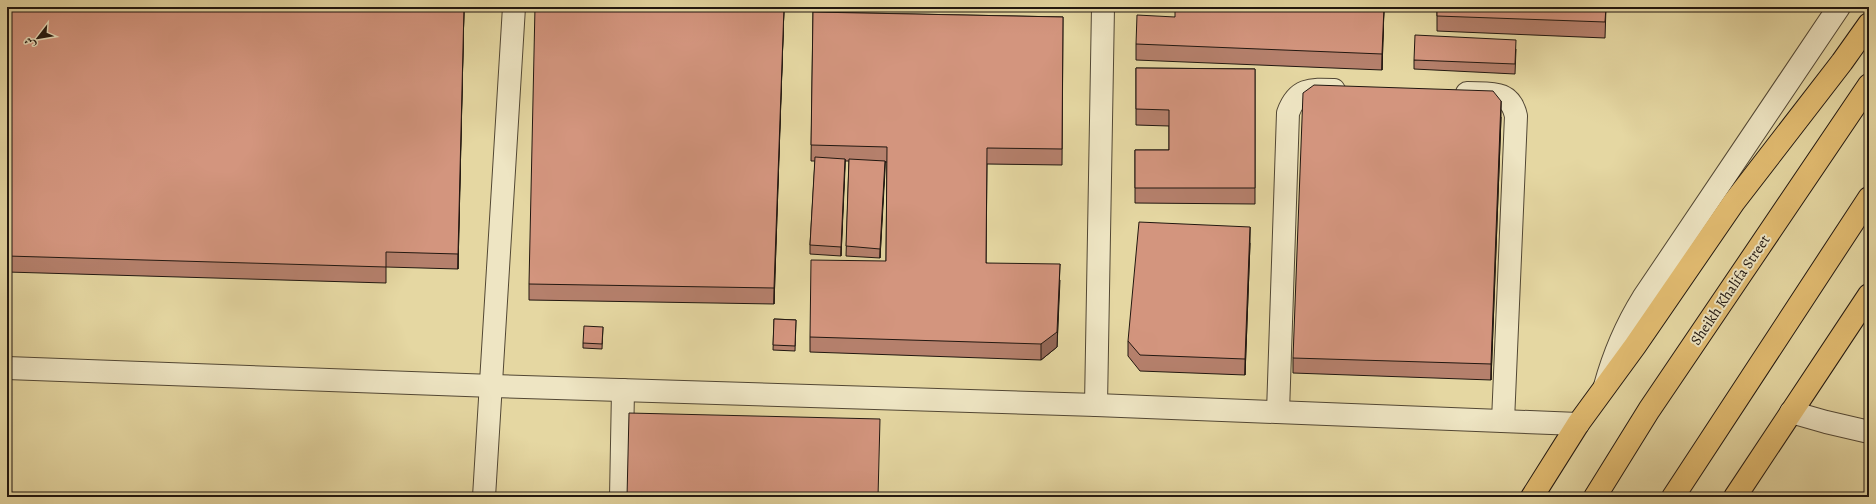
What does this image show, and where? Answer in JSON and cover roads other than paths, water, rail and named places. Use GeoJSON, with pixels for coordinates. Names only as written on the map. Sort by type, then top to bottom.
{"type":"FeatureCollection","features":[{"type":"Feature","properties":{"kind":"main road"},"geometry":{"type":"LineString","coordinates":[[1532,497],[1578,424],[1605,389],[1739,196],[1842,62],[1869,24]]}},
{"type":"Feature","properties":{"kind":"main road","name":"Sheikh Khalifa Street"},"geometry":{"type":"LineString","coordinates":[[1595,497],[1649,410],[1869,86]]}},
{"type":"Feature","properties":{"kind":"main road"},"geometry":{"type":"LineString","coordinates":[[1673,497],[1869,198]]}},
{"type":"Feature","properties":{"kind":"main road"},"geometry":{"type":"LineString","coordinates":[[1735,497],[1869,295]]}},
{"type":"Feature","properties":{"kind":"street"},"geometry":{"type":"LineString","coordinates":[[484,497],[492,386],[514,7]]}},
{"type":"Feature","properties":{"kind":"street"},"geometry":{"type":"LineString","coordinates":[[1096,405],[1103,7]]}},
{"type":"Feature","properties":{"kind":"street"},"geometry":{"type":"LineString","coordinates":[[1605,389],[1613,357],[1626,326],[1643,298],[1839,7]]}},
{"type":"Feature","properties":{"kind":"street"},"geometry":{"type":"LineString","coordinates":[[1278,412],[1288,113],[1292,102],[1302,93],[1314,89],[1353,90]]}},
{"type":"Feature","properties":{"kind":"street"},"geometry":{"type":"LineString","coordinates":[[1447,93],[1494,94],[1505,97],[1513,105],[1516,116],[1503,420]]}},
{"type":"Feature","properties":{"kind":"street"},"geometry":{"type":"LineString","coordinates":[[7,368],[492,386],[1096,405],[1578,424]]}},
{"type":"Feature","properties":{"kind":"street"},"geometry":{"type":"LineString","coordinates":[[621,497],[623,390]]}},
{"type":"Feature","properties":{"kind":"street"},"geometry":{"type":"LineString","coordinates":[[1791,412],[1869,432]]}}]}
